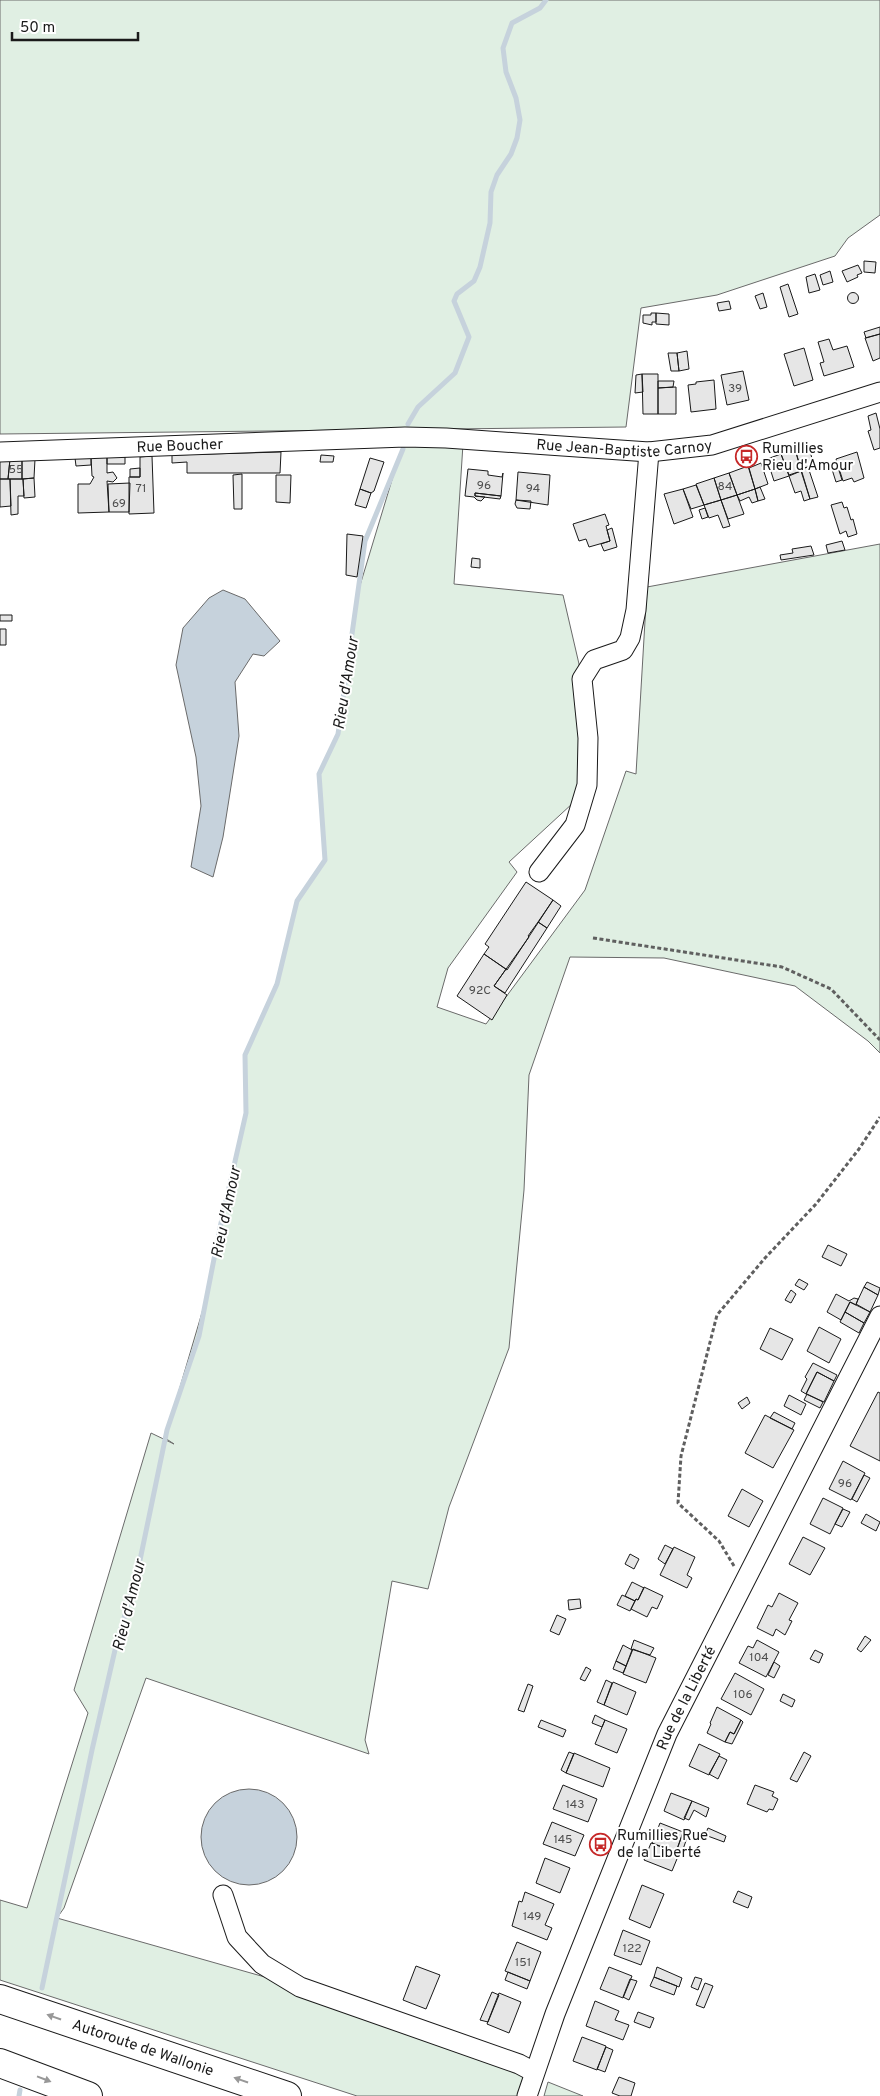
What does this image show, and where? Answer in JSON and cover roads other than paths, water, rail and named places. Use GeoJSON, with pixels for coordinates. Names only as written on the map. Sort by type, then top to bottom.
{"type":"FeatureCollection","features":[{"type":"Feature","properties":{"kind":"highway","name":"Autoroute de Wallonie"},"geometry":{"type":"LineString","coordinates":[[0,1999],[287,2096]]}},
{"type":"Feature","properties":{"kind":"highway"},"geometry":{"type":"LineString","coordinates":[[0,2063],[88,2096]]}},
{"type":"Feature","properties":{"kind":"street","name":"Rue Jean-Baptiste Carnoy"},"geometry":{"type":"LineString","coordinates":[[360,438],[446,438],[649,452],[712,446],[880,392]]}},
{"type":"Feature","properties":{"kind":"street","name":"Rue Boucher"},"geometry":{"type":"LineString","coordinates":[[0,452],[360,438]]}},
{"type":"Feature","properties":{"kind":"street"},"geometry":{"type":"LineString","coordinates":[[539,872],[575,825],[587,785],[588,738],[582,679],[594,660],[623,650],[630,638],[636,610],[649,452]]}},
{"type":"Feature","properties":{"kind":"street","name":"Rue de la Liberté"},"geometry":{"type":"LineString","coordinates":[[527,2096],[558,2006],[652,1767],[686,1693],[880,1316]]}},
{"type":"Feature","properties":{"kind":"street"},"geometry":{"type":"LineString","coordinates":[[223,1895],[237,1937],[262,1964],[300,1987],[519,2064],[534,2072]]}},
{"type":"Feature","properties":{"kind":"waterway","name":"Rieu d'Amour"},"geometry":{"type":"LineString","coordinates":[[408,424],[418,407],[455,373],[469,337],[454,301],[457,294],[474,281],[480,267],[490,223],[491,192],[497,175],[511,154],[517,138],[520,120],[516,98],[506,72],[503,48],[512,23],[540,8],[546,0]]}},
{"type":"Feature","properties":{"kind":"waterway","name":"Rieu d'Amour"},"geometry":{"type":"LineString","coordinates":[[42,1988],[92,1750],[115,1650],[139,1565],[167,1430],[199,1336],[221,1223],[246,1113],[245,1055],[277,984],[297,901],[325,860],[319,774],[338,734],[365,541],[403,449]]}},
{"type":"Feature","properties":{"kind":"waterway","name":"Rieu d'Amour"},"geometry":{"type":"LineString","coordinates":[[19,2096],[20,2090]]}},
{"type":"Feature","properties":{"kind":"place","name":"Rumillies Rieu d'Amour"},"geometry":{"type":"Point","coordinates":[746,457]}},
{"type":"Feature","properties":{"kind":"place","name":"Rumillies Rue de la Liberté"},"geometry":{"type":"Point","coordinates":[601,1844]}}]}
